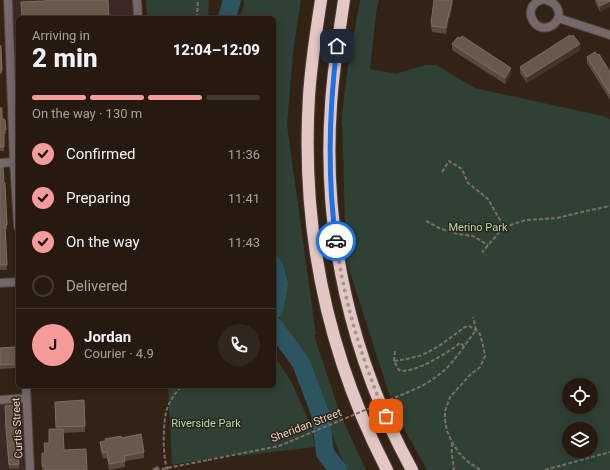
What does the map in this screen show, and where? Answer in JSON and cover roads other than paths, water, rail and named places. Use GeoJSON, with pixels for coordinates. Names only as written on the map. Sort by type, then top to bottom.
{"type":"FeatureCollection","features":[{"type":"Feature","properties":{"kind":"highway"},"geometry":{"type":"LineString","coordinates":[[315,0],[308,113],[308,168],[311,223],[317,265],[327,313],[337,349],[365,423],[387,470]]}},
{"type":"Feature","properties":{"kind":"highway"},"geometry":{"type":"LineString","coordinates":[[312,58],[321,0]]}},
{"type":"Feature","properties":{"kind":"highway"},"geometry":{"type":"LineString","coordinates":[[344,0],[334,70],[330,123],[331,188],[334,229],[343,282],[361,350],[372,383],[386,416],[412,470]]}},
{"type":"Feature","properties":{"kind":"highway"},"geometry":{"type":"LineString","coordinates":[[334,70],[350,0]]}},
{"type":"Feature","properties":{"kind":"street"},"geometry":{"type":"LineString","coordinates":[[0,163],[16,162],[4,16],[8,0]]}},
{"type":"Feature","properties":{"kind":"street"},"geometry":{"type":"LineString","coordinates":[[137,0],[138,16]]}},
{"type":"Feature","properties":{"kind":"street"},"geometry":{"type":"LineString","coordinates":[[542,0],[535,3],[531,16],[539,27],[544,28],[554,24],[558,18],[556,5],[546,0]]}},
{"type":"Feature","properties":{"kind":"street"},"geometry":{"type":"LineString","coordinates":[[558,18],[610,35]]}},
{"type":"Feature","properties":{"kind":"street"},"geometry":{"type":"LineString","coordinates":[[0,283],[16,282]]}},
{"type":"Feature","properties":{"kind":"street","name":"Curtis Street"},"geometry":{"type":"LineString","coordinates":[[26,388],[30,470]]}},
{"type":"Feature","properties":{"kind":"street"},"geometry":{"type":"LineString","coordinates":[[0,400],[26,398]]}},
{"type":"Feature","properties":{"kind":"waterway"},"geometry":{"type":"LineString","coordinates":[[228,16],[232,0]]}},
{"type":"Feature","properties":{"kind":"waterway"},"geometry":{"type":"LineString","coordinates":[[276,273],[279,284],[276,300]]}},
{"type":"Feature","properties":{"kind":"waterway"},"geometry":{"type":"LineString","coordinates":[[276,329],[301,363],[320,413],[325,453],[338,470]]}},
{"type":"Feature","properties":{"kind":"park label","name":"Merino Park"},"geometry":{"type":"Point","coordinates":[478,227]}},
{"type":"Feature","properties":{"kind":"park label","name":"Riverside Park"},"geometry":{"type":"Point","coordinates":[206,423]}}]}
